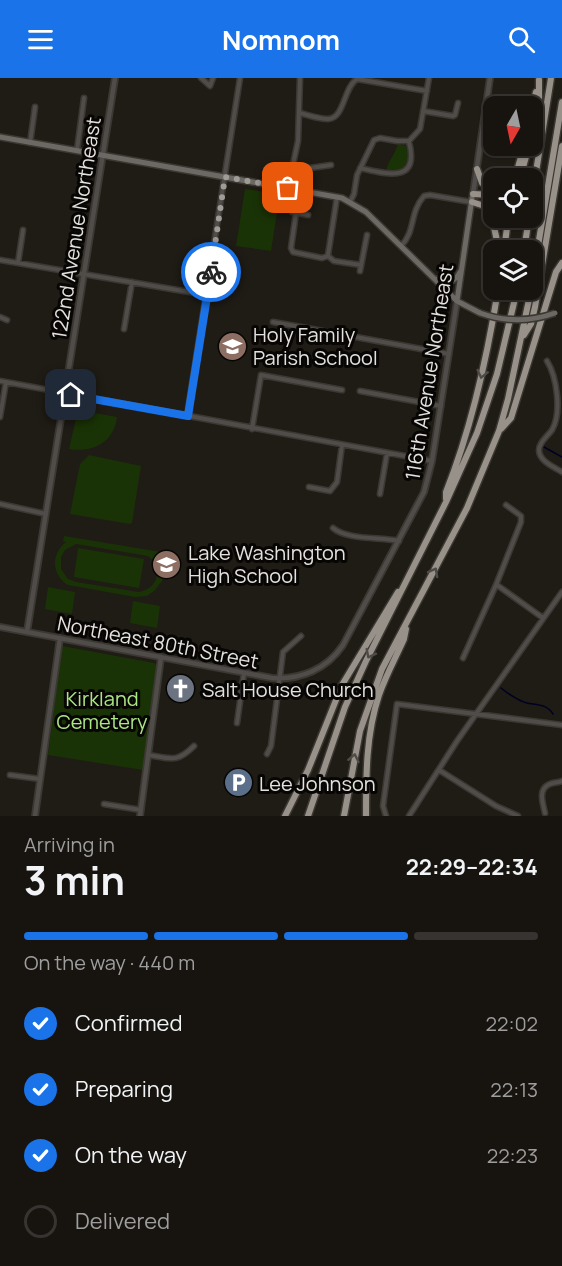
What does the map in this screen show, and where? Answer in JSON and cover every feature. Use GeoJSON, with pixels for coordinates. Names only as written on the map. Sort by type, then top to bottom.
{"type":"FeatureCollection","features":[{"type":"Feature","properties":{"kind":"highway"},"geometry":{"type":"LineString","coordinates":[[537,168],[551,78]]}},
{"type":"Feature","properties":{"kind":"highway"},"geometry":{"type":"LineString","coordinates":[[535,96],[539,79]]}},
{"type":"Feature","properties":{"kind":"highway"},"geometry":{"type":"LineString","coordinates":[[539,79],[539,96]]}},
{"type":"Feature","properties":{"kind":"highway"},"geometry":{"type":"LineString","coordinates":[[539,240],[562,102]]}},
{"type":"Feature","properties":{"kind":"highway"},"geometry":{"type":"LineString","coordinates":[[521,338],[531,324],[536,307],[562,146]]}},
{"type":"Feature","properties":{"kind":"highway"},"geometry":{"type":"LineString","coordinates":[[477,170],[483,184]]}},
{"type":"Feature","properties":{"kind":"highway"},"geometry":{"type":"LineString","coordinates":[[473,194],[483,194]]}},
{"type":"Feature","properties":{"kind":"highway"},"geometry":{"type":"LineString","coordinates":[[472,202],[483,206]]}},
{"type":"Feature","properties":{"kind":"highway"},"geometry":{"type":"LineString","coordinates":[[499,431],[511,418],[556,272],[562,263]]}},
{"type":"Feature","properties":{"kind":"highway"},"geometry":{"type":"LineString","coordinates":[[446,502],[446,492],[473,413],[496,300]]}},
{"type":"Feature","properties":{"kind":"highway"},"geometry":{"type":"LineString","coordinates":[[308,816],[345,707],[446,502],[477,433],[488,403],[515,300]]}},
{"type":"Feature","properties":{"kind":"highway"},"geometry":{"type":"LineString","coordinates":[[344,816],[350,776],[366,710],[382,669],[467,508],[499,431],[529,300]]}},
{"type":"Feature","properties":{"kind":"highway"},"geometry":{"type":"LineString","coordinates":[[285,816],[308,770],[342,685],[399,589],[406,583]]}},
{"type":"Feature","properties":{"kind":"highway"},"geometry":{"type":"LineString","coordinates":[[366,816],[365,777],[370,733],[379,696],[405,639],[407,623]]}},
{"type":"Feature","properties":{"kind":"main road"},"geometry":{"type":"LineString","coordinates":[[0,137],[337,197],[366,212],[458,301],[480,313],[517,320],[533,319],[562,310]]}},
{"type":"Feature","properties":{"kind":"main road","name":"116th Avenue Northeast"},"geometry":{"type":"LineString","coordinates":[[458,301],[473,194]]}},
{"type":"Feature","properties":{"kind":"main road"},"geometry":{"type":"LineString","coordinates":[[435,278],[446,282],[454,280],[462,268]]}},
{"type":"Feature","properties":{"kind":"street","name":"122nd Avenue Northeast"},"geometry":{"type":"LineString","coordinates":[[27,632],[115,78]]}},
{"type":"Feature","properties":{"kind":"street"},"geometry":{"type":"LineString","coordinates":[[201,78],[210,86],[213,78]]}},
{"type":"Feature","properties":{"kind":"street"},"geometry":{"type":"LineString","coordinates":[[188,416],[240,78]]}},
{"type":"Feature","properties":{"kind":"street"},"geometry":{"type":"LineString","coordinates":[[288,188],[298,141],[300,78]]}},
{"type":"Feature","properties":{"kind":"street"},"geometry":{"type":"LineString","coordinates":[[350,202],[360,168],[374,140],[380,138],[409,141],[418,134],[429,78]]}},
{"type":"Feature","properties":{"kind":"street","name":"116th Avenue Northeast"},"geometry":{"type":"LineString","coordinates":[[473,194],[490,78]]}},
{"type":"Feature","properties":{"kind":"street"},"geometry":{"type":"LineString","coordinates":[[300,113],[329,119],[335,117],[339,113],[348,89],[357,79],[427,91]]}},
{"type":"Feature","properties":{"kind":"street"},"geometry":{"type":"LineString","coordinates":[[76,150],[84,98]]}},
{"type":"Feature","properties":{"kind":"street"},"geometry":{"type":"LineString","coordinates":[[423,111],[453,116],[458,103]]}},
{"type":"Feature","properties":{"kind":"street"},"geometry":{"type":"LineString","coordinates":[[30,143],[35,107]]}},
{"type":"Feature","properties":{"kind":"street"},"geometry":{"type":"LineString","coordinates":[[360,168],[391,175],[400,174],[406,170],[411,160],[409,141]]}},
{"type":"Feature","properties":{"kind":"street"},"geometry":{"type":"LineString","coordinates":[[292,166],[310,168],[331,165]]}},
{"type":"Feature","properties":{"kind":"street"},"geometry":{"type":"LineString","coordinates":[[401,246],[410,234],[414,211],[424,196],[472,202]]}},
{"type":"Feature","properties":{"kind":"street"},"geometry":{"type":"LineString","coordinates":[[328,256],[337,197]]}},
{"type":"Feature","properties":{"kind":"street"},"geometry":{"type":"LineString","coordinates":[[309,215],[294,212],[292,251],[322,258],[328,256]]}},
{"type":"Feature","properties":{"kind":"street"},"geometry":{"type":"LineString","coordinates":[[18,263],[23,230]]}},
{"type":"Feature","properties":{"kind":"street"},"geometry":{"type":"LineString","coordinates":[[328,256],[334,261],[361,268],[367,235]]}},
{"type":"Feature","properties":{"kind":"street"},"geometry":{"type":"LineString","coordinates":[[0,260],[207,295]]}},
{"type":"Feature","properties":{"kind":"street"},"geometry":{"type":"LineString","coordinates":[[124,329],[132,282]]}},
{"type":"Feature","properties":{"kind":"street","name":"116th Avenue Northeast"},"geometry":{"type":"LineString","coordinates":[[311,672],[327,663],[339,652],[421,502],[432,461],[458,301]]}},
{"type":"Feature","properties":{"kind":"street"},"geometry":{"type":"LineString","coordinates":[[0,317],[7,320]]}},
{"type":"Feature","properties":{"kind":"street"},"geometry":{"type":"LineString","coordinates":[[273,322],[449,354]]}},
{"type":"Feature","properties":{"kind":"street"},"geometry":{"type":"LineString","coordinates":[[547,361],[552,370],[556,418],[551,431],[540,445],[539,451],[541,457],[562,472]]}},
{"type":"Feature","properties":{"kind":"street"},"geometry":{"type":"LineString","coordinates":[[252,429],[261,375],[342,390]]}},
{"type":"Feature","properties":{"kind":"street"},"geometry":{"type":"LineString","coordinates":[[0,381],[432,461]]}},
{"type":"Feature","properties":{"kind":"street"},"geometry":{"type":"LineString","coordinates":[[0,417],[6,382]]}},
{"type":"Feature","properties":{"kind":"street"},"geometry":{"type":"LineString","coordinates":[[360,391],[441,406]]}},
{"type":"Feature","properties":{"kind":"street"},"geometry":{"type":"LineString","coordinates":[[309,487],[330,491],[337,482],[342,445]]}},
{"type":"Feature","properties":{"kind":"street"},"geometry":{"type":"LineString","coordinates":[[380,494],[387,453]]}},
{"type":"Feature","properties":{"kind":"street"},"geometry":{"type":"LineString","coordinates":[[0,504],[46,514]]}},
{"type":"Feature","properties":{"kind":"street"},"geometry":{"type":"LineString","coordinates":[[463,658],[496,585],[521,516],[506,505]]}},
{"type":"Feature","properties":{"kind":"street"},"geometry":{"type":"LineString","coordinates":[[333,528],[340,534],[400,541]]}},
{"type":"Feature","properties":{"kind":"street"},"geometry":{"type":"LineString","coordinates":[[496,585],[543,618]]}},
{"type":"Feature","properties":{"kind":"street"},"geometry":{"type":"LineString","coordinates":[[413,815],[476,714],[562,592]]}},
{"type":"Feature","properties":{"kind":"street","name":"Northeast 80th Street"},"geometry":{"type":"LineString","coordinates":[[0,627],[279,679],[294,678],[311,672]]}},
{"type":"Feature","properties":{"kind":"street"},"geometry":{"type":"LineString","coordinates":[[267,754],[271,746],[283,652],[302,636]]}},
{"type":"Feature","properties":{"kind":"street"},"geometry":{"type":"LineString","coordinates":[[36,816],[60,638]]}},
{"type":"Feature","properties":{"kind":"street"},"geometry":{"type":"LineString","coordinates":[[140,816],[161,657]]}},
{"type":"Feature","properties":{"kind":"street"},"geometry":{"type":"LineString","coordinates":[[237,723],[244,673]]}},
{"type":"Feature","properties":{"kind":"street"},"geometry":{"type":"LineString","coordinates":[[386,816],[383,806],[397,704],[562,725]]}},
{"type":"Feature","properties":{"kind":"street"},"geometry":{"type":"LineString","coordinates":[[148,755],[178,758],[194,746]]}},
{"type":"Feature","properties":{"kind":"street"},"geometry":{"type":"LineString","coordinates":[[439,770],[496,806],[518,816]]}},
{"type":"Feature","properties":{"kind":"street"},"geometry":{"type":"LineString","coordinates":[[10,775],[40,779]]}},
{"type":"Feature","properties":{"kind":"street"},"geometry":{"type":"LineString","coordinates":[[545,813],[543,789],[549,783],[562,781]]}},
{"type":"Feature","properties":{"kind":"street"},"geometry":{"type":"LineString","coordinates":[[104,804],[141,810]]}},
{"type":"Feature","properties":{"kind":"green space"},"geometry":{"type":"Polygon","coordinates":[[[398,144],[406,146],[408,157],[405,166],[397,172],[386,172],[388,164],[398,144]]]}},
{"type":"Feature","properties":{"kind":"green space"},"geometry":{"type":"Polygon","coordinates":[[[245,189],[280,194],[271,251],[236,246],[245,189]]]}},
{"type":"Feature","properties":{"kind":"green space"},"geometry":{"type":"Polygon","coordinates":[[[78,410],[117,417],[107,440],[86,449],[69,449],[78,410]]]}},
{"type":"Feature","properties":{"kind":"green space"},"geometry":{"type":"Polygon","coordinates":[[[89,455],[141,466],[132,523],[70,514],[80,464],[89,455]]]}},
{"type":"Feature","properties":{"kind":"green space"},"geometry":{"type":"Polygon","coordinates":[[[64,536],[167,553],[166,558],[157,557],[163,569],[162,581],[147,596],[135,597],[68,585],[58,575],[55,564],[58,552],[66,542],[63,541],[64,536]],[[76,544],[65,550],[61,557],[61,569],[68,579],[76,582],[139,592],[151,587],[157,577],[156,566],[148,556],[76,544]]]}},
{"type":"Feature","properties":{"kind":"green space"},"geometry":{"type":"Polygon","coordinates":[[[78,548],[144,559],[139,588],[74,577],[78,548]]]}},
{"type":"Feature","properties":{"kind":"green space"},"geometry":{"type":"Polygon","coordinates":[[[48,587],[75,592],[72,614],[45,609],[48,587]]]}},
{"type":"Feature","properties":{"kind":"green space"},"geometry":{"type":"Polygon","coordinates":[[[133,601],[160,606],[157,628],[130,623],[133,601]]]}},
{"type":"Feature","properties":{"kind":"green space","name":"Kirkland Cemetery"},"geometry":{"type":"Polygon","coordinates":[[[62,646],[157,665],[143,770],[48,755],[62,646]]]}},
{"type":"Feature","properties":{"kind":"waterway"},"geometry":{"type":"LineString","coordinates":[[544,447],[562,457]]}},
{"type":"Feature","properties":{"kind":"waterway"},"geometry":{"type":"LineString","coordinates":[[501,688],[513,697],[545,707],[553,714]]}},
{"type":"Feature","properties":{"kind":"way so far"},"geometry":{"type":"LineString","coordinates":[[211,272],[225,177],[288,188]]}},
{"type":"Feature","properties":{"kind":"place","name":"Holy Family Parish School"},"geometry":{"type":"Point","coordinates":[232,346]}},
{"type":"Feature","properties":{"kind":"place","name":"Lake Washington High School"},"geometry":{"type":"Point","coordinates":[167,564]}},
{"type":"Feature","properties":{"kind":"place","name":"Salt House Church"},"geometry":{"type":"Point","coordinates":[181,689]}},
{"type":"Feature","properties":{"kind":"place","name":"Lee Johnson"},"geometry":{"type":"Point","coordinates":[238,783]}},
{"type":"Feature","properties":{"kind":"route"},"geometry":{"type":"LineString","coordinates":[[71,395],[188,416],[211,272]]}}]}
